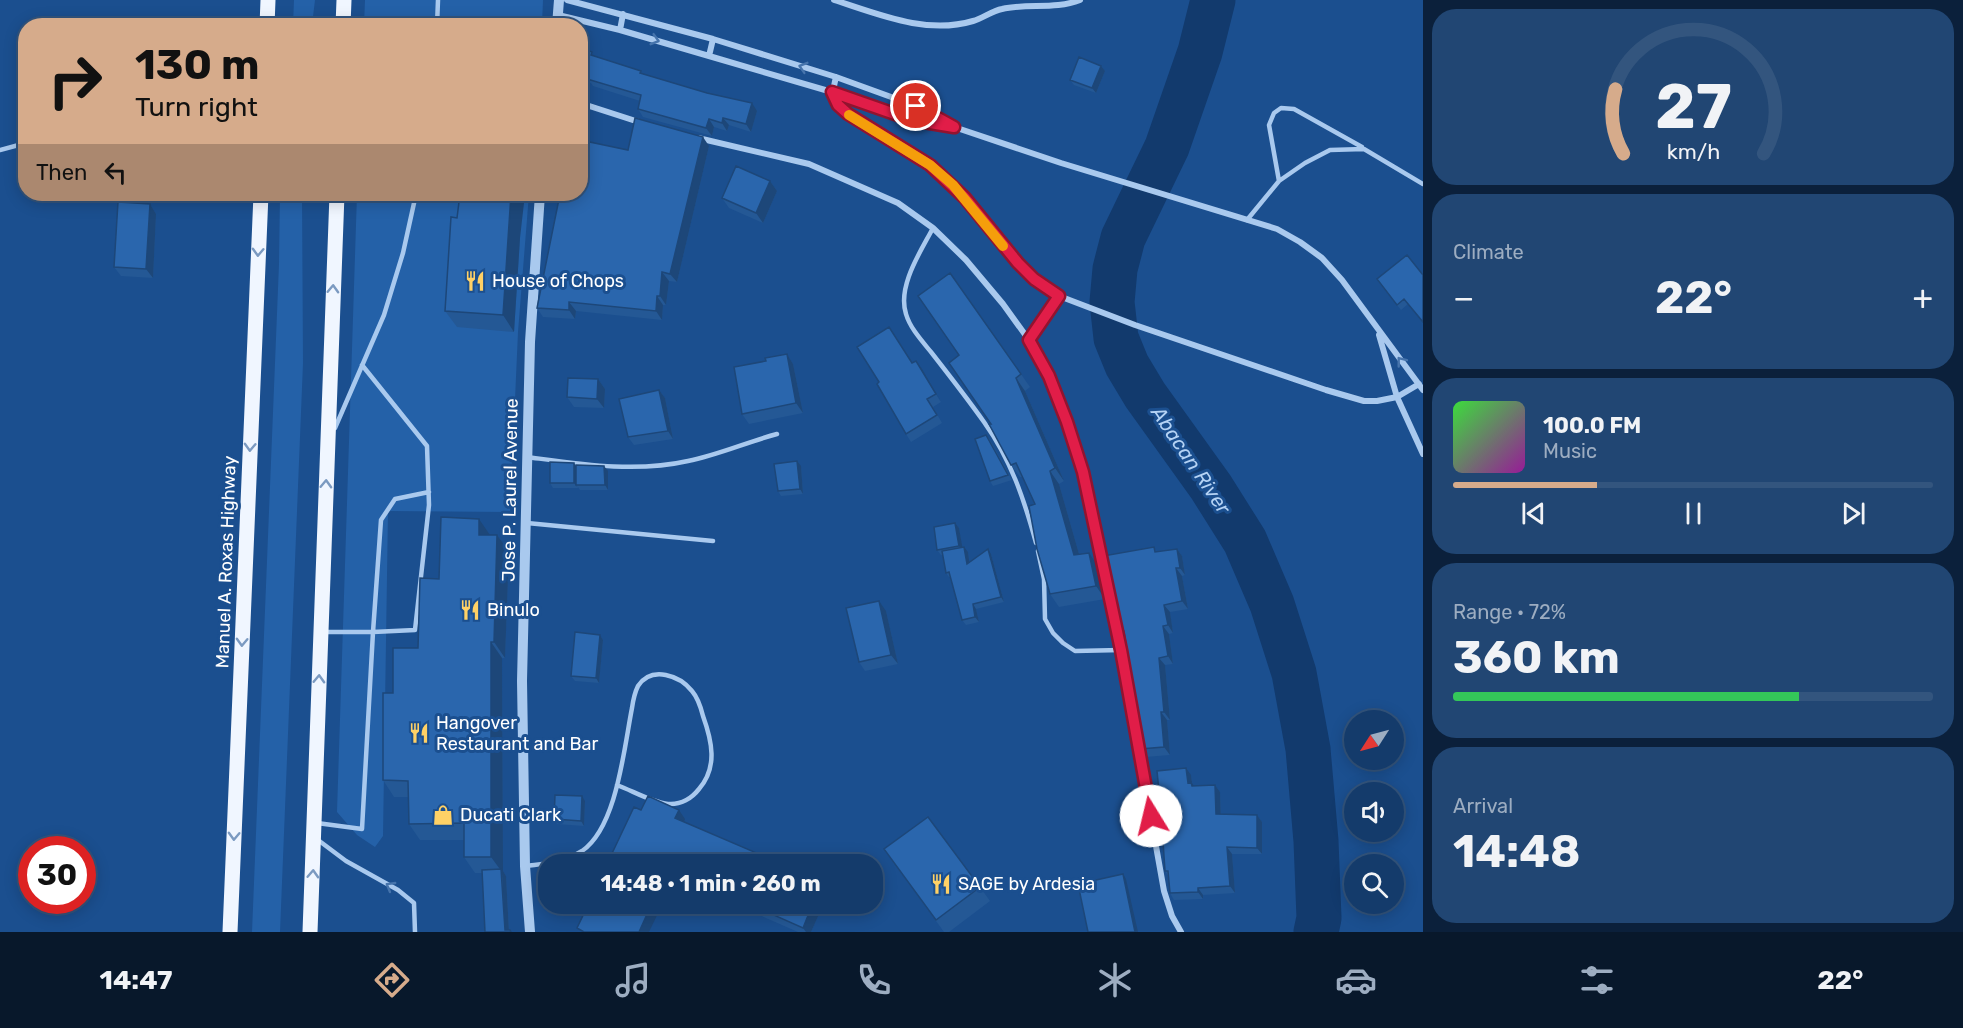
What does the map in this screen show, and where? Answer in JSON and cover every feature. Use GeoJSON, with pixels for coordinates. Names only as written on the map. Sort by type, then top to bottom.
{"type":"FeatureCollection","features":[{"type":"Feature","properties":{"kind":"main road"},"geometry":{"type":"LineString","coordinates":[[267,18],[268,0]]}},
{"type":"Feature","properties":{"kind":"main road"},"geometry":{"type":"LineString","coordinates":[[343,18],[344,0]]}},
{"type":"Feature","properties":{"kind":"main road","name":"Manuel A. Roxas Highway"},"geometry":{"type":"LineString","coordinates":[[230,932],[261,201]]}},
{"type":"Feature","properties":{"kind":"main road"},"geometry":{"type":"LineString","coordinates":[[310,932],[337,201]]}},
{"type":"Feature","properties":{"kind":"street"},"geometry":{"type":"LineString","coordinates":[[557,18],[559,0]]}},
{"type":"Feature","properties":{"kind":"street"},"geometry":{"type":"LineString","coordinates":[[567,0],[713,39],[867,88],[916,106],[954,127]]}},
{"type":"Feature","properties":{"kind":"street"},"geometry":{"type":"LineString","coordinates":[[834,0],[909,23],[935,26],[972,22],[1002,9],[1060,6],[1080,0]]}},
{"type":"Feature","properties":{"kind":"street"},"geometry":{"type":"LineString","coordinates":[[620,30],[623,14]]}},
{"type":"Feature","properties":{"kind":"street"},"geometry":{"type":"LineString","coordinates":[[588,25],[620,30],[832,92],[912,120],[954,127],[1061,163],[1277,229],[1322,258],[1342,280],[1378,332],[1421,382],[1423,390]]}},
{"type":"Feature","properties":{"kind":"street"},"geometry":{"type":"LineString","coordinates":[[709,56],[713,39]]}},
{"type":"Feature","properties":{"kind":"street"},"geometry":{"type":"LineString","coordinates":[[836,78],[832,92],[838,105],[848,114],[930,165],[953,185],[1018,263],[1034,279],[1059,296],[1135,325],[1351,398],[1371,401],[1397,397],[1421,382]]}},
{"type":"Feature","properties":{"kind":"street"},"geometry":{"type":"LineString","coordinates":[[863,102],[867,88]]}},
{"type":"Feature","properties":{"kind":"street"},"geometry":{"type":"LineString","coordinates":[[588,106],[650,125]]}},
{"type":"Feature","properties":{"kind":"street"},"geometry":{"type":"LineString","coordinates":[[688,135],[810,164],[897,203],[933,228],[966,260],[1003,304],[1029,340],[1049,376],[1083,472],[1121,650],[1164,891],[1172,916],[1181,932]]}},
{"type":"Feature","properties":{"kind":"street","name":"Jose P. Laurel Avenue"},"geometry":{"type":"LineString","coordinates":[[530,932],[525,866],[522,681],[530,342],[540,201]]}},
{"type":"Feature","properties":{"kind":"street"},"geometry":{"type":"LineString","coordinates":[[1029,340],[1059,296]]}},
{"type":"Feature","properties":{"kind":"street"},"geometry":{"type":"LineString","coordinates":[[1378,332],[1397,397],[1423,454]]}},
{"type":"Feature","properties":{"kind":"lane"},"geometry":{"type":"LineString","coordinates":[[437,18],[438,0]]}},
{"type":"Feature","properties":{"kind":"lane"},"geometry":{"type":"LineString","coordinates":[[1279,181],[1269,125],[1274,113],[1281,108],[1294,109],[1423,184]]}},
{"type":"Feature","properties":{"kind":"lane"},"geometry":{"type":"LineString","coordinates":[[0,150],[18,145]]}},
{"type":"Feature","properties":{"kind":"lane"},"geometry":{"type":"LineString","coordinates":[[1247,220],[1279,181],[1305,163],[1330,150],[1364,149]]}},
{"type":"Feature","properties":{"kind":"lane"},"geometry":{"type":"LineString","coordinates":[[328,444],[384,315],[404,254],[415,201]]}},
{"type":"Feature","properties":{"kind":"lane"},"geometry":{"type":"LineString","coordinates":[[933,228],[910,272],[905,294],[906,313],[918,335],[985,423],[1009,462],[1024,497],[1036,543],[1044,579],[1045,619],[1053,633],[1075,651],[1121,650]]}},
{"type":"Feature","properties":{"kind":"lane"},"geometry":{"type":"LineString","coordinates":[[321,632],[415,630],[429,505],[428,446],[362,365]]}},
{"type":"Feature","properties":{"kind":"lane"},"geometry":{"type":"LineString","coordinates":[[527,457],[596,466],[660,466],[689,461],[777,434]]}},
{"type":"Feature","properties":{"kind":"lane"},"geometry":{"type":"LineString","coordinates":[[315,830],[362,829],[381,520],[395,500],[429,492]]}},
{"type":"Feature","properties":{"kind":"lane"},"geometry":{"type":"LineString","coordinates":[[525,523],[713,541]]}},
{"type":"Feature","properties":{"kind":"lane"},"geometry":{"type":"LineString","coordinates":[[525,866],[550,863],[570,857],[589,845],[604,826],[617,785],[638,686],[646,678],[658,674],[670,675],[685,683],[694,693],[702,711],[709,731],[713,755],[710,772],[701,787],[693,796],[676,804],[667,804],[617,785]]}},
{"type":"Feature","properties":{"kind":"lane"},"geometry":{"type":"LineString","coordinates":[[315,830],[346,861],[398,890],[414,903],[415,932]]}},
{"type":"Feature","properties":{"kind":"shaded area"},"geometry":{"type":"Polygon","coordinates":[[[294,0],[315,0],[313,18],[293,18],[294,0]]]}},
{"type":"Feature","properties":{"kind":"shaded area"},"geometry":{"type":"Polygon","coordinates":[[[365,0],[543,0],[542,18],[364,18],[365,0]]]}},
{"type":"Feature","properties":{"kind":"shaded area"},"geometry":{"type":"Polygon","coordinates":[[[280,201],[302,201],[303,363],[280,932],[252,932],[280,201]]]}},
{"type":"Feature","properties":{"kind":"shaded area"},"geometry":{"type":"Polygon","coordinates":[[[357,201],[528,201],[518,332],[510,512],[388,511],[383,836],[375,847],[357,835],[337,812],[357,201]]]}},
{"type":"Feature","properties":{"kind":"building"},"geometry":{"type":"Polygon","coordinates":[[[588,51],[592,52],[591,55],[641,71],[640,73],[707,93],[752,103],[746,124],[723,118],[722,123],[709,119],[706,128],[638,109],[641,95],[588,79],[588,51]]]}},
{"type":"Feature","properties":{"kind":"building"},"geometry":{"type":"Polygon","coordinates":[[[1079,57],[1101,66],[1092,88],[1070,80],[1079,57]]]}},
{"type":"Feature","properties":{"kind":"building"},"geometry":{"type":"Polygon","coordinates":[[[635,118],[703,137],[670,274],[662,272],[656,311],[569,302],[569,310],[537,308],[559,201],[588,201],[588,142],[628,150],[635,118]]]}},
{"type":"Feature","properties":{"kind":"building"},"geometry":{"type":"Polygon","coordinates":[[[736,166],[770,181],[756,213],[722,198],[736,166]]]}},
{"type":"Feature","properties":{"kind":"building"},"geometry":{"type":"Polygon","coordinates":[[[459,201],[511,201],[503,315],[445,311],[451,217],[457,218],[459,201]]]}},
{"type":"Feature","properties":{"kind":"building"},"geometry":{"type":"Polygon","coordinates":[[[118,202],[150,204],[146,269],[114,267],[118,202]]]}},
{"type":"Feature","properties":{"kind":"building"},"geometry":{"type":"Polygon","coordinates":[[[1407,255],[1423,275],[1423,322],[1404,299],[1397,305],[1377,279],[1407,255]]]}},
{"type":"Feature","properties":{"kind":"building"},"geometry":{"type":"Polygon","coordinates":[[[950,273],[1021,374],[1016,378],[1055,468],[1050,471],[1074,555],[1089,553],[1096,586],[1050,594],[1037,549],[1029,506],[1035,504],[1016,463],[1011,465],[989,424],[991,424],[949,363],[959,355],[918,296],[950,273]]]}},
{"type":"Feature","properties":{"kind":"building"},"geometry":{"type":"Polygon","coordinates":[[[889,327],[912,363],[916,361],[936,394],[927,399],[937,415],[906,434],[877,384],[879,382],[857,347],[889,327]]]}},
{"type":"Feature","properties":{"kind":"building"},"geometry":{"type":"Polygon","coordinates":[[[787,354],[796,403],[742,414],[734,367],[787,354]]]}},
{"type":"Feature","properties":{"kind":"building"},"geometry":{"type":"Polygon","coordinates":[[[568,378],[598,379],[597,399],[567,397],[568,378]]]}},
{"type":"Feature","properties":{"kind":"building"},"geometry":{"type":"Polygon","coordinates":[[[659,390],[668,431],[628,437],[619,399],[659,390]]]}},
{"type":"Feature","properties":{"kind":"building"},"geometry":{"type":"Polygon","coordinates":[[[986,435],[1008,475],[990,481],[975,439],[986,435]]]}},
{"type":"Feature","properties":{"kind":"building"},"geometry":{"type":"Polygon","coordinates":[[[797,461],[800,489],[778,491],[774,464],[797,461]]]}},
{"type":"Feature","properties":{"kind":"building"},"geometry":{"type":"Polygon","coordinates":[[[550,462],[574,463],[574,483],[550,483],[550,462]]]}},
{"type":"Feature","properties":{"kind":"building"},"geometry":{"type":"Polygon","coordinates":[[[576,465],[604,466],[605,485],[576,485],[576,465]]]}},
{"type":"Feature","properties":{"kind":"building"},"geometry":{"type":"Polygon","coordinates":[[[441,517],[479,519],[479,535],[497,535],[494,642],[491,642],[491,857],[464,857],[464,823],[409,824],[408,781],[383,780],[383,693],[393,693],[393,648],[418,648],[420,578],[439,579],[441,517]]]}},
{"type":"Feature","properties":{"kind":"building"},"geometry":{"type":"Polygon","coordinates":[[[955,523],[959,546],[937,550],[934,527],[955,523]]]}},
{"type":"Feature","properties":{"kind":"building"},"geometry":{"type":"Polygon","coordinates":[[[964,547],[967,564],[988,549],[1001,597],[973,604],[975,617],[962,620],[949,572],[946,573],[942,551],[964,547]]]}},
{"type":"Feature","properties":{"kind":"building"},"geometry":{"type":"Polygon","coordinates":[[[1154,547],[1155,552],[1177,549],[1180,568],[1176,568],[1182,601],[1164,605],[1168,625],[1163,626],[1168,656],[1159,658],[1164,712],[1161,712],[1164,747],[1140,749],[1137,712],[1133,712],[1130,683],[1132,683],[1124,631],[1122,631],[1114,588],[1110,589],[1103,556],[1154,547]]]}},
{"type":"Feature","properties":{"kind":"building"},"geometry":{"type":"Polygon","coordinates":[[[879,601],[891,655],[859,662],[846,608],[879,601]]]}},
{"type":"Feature","properties":{"kind":"building"},"geometry":{"type":"Polygon","coordinates":[[[575,632],[600,635],[596,678],[571,676],[575,632]]]}},
{"type":"Feature","properties":{"kind":"building"},"geometry":{"type":"Polygon","coordinates":[[[1186,768],[1188,783],[1191,782],[1192,786],[1215,785],[1216,814],[1257,815],[1257,848],[1227,847],[1230,886],[1198,888],[1198,892],[1170,893],[1168,871],[1165,871],[1162,826],[1154,826],[1152,802],[1160,801],[1157,771],[1186,768]]]}},
{"type":"Feature","properties":{"kind":"building"},"geometry":{"type":"Polygon","coordinates":[[[555,795],[582,796],[581,821],[554,819],[555,795]]]}},
{"type":"Feature","properties":{"kind":"building"},"geometry":{"type":"Polygon","coordinates":[[[648,796],[679,810],[675,818],[759,854],[612,854],[634,807],[641,810],[648,796]]]}},
{"type":"Feature","properties":{"kind":"building"},"geometry":{"type":"Polygon","coordinates":[[[928,817],[980,887],[936,920],[884,849],[928,817]]]}},
{"type":"Feature","properties":{"kind":"building"},"geometry":{"type":"Polygon","coordinates":[[[501,869],[505,930],[511,932],[485,932],[482,870],[501,869]]]}},
{"type":"Feature","properties":{"kind":"building"},"geometry":{"type":"Polygon","coordinates":[[[1123,874],[1135,932],[1088,932],[1078,884],[1123,874]]]}},
{"type":"Feature","properties":{"kind":"building"},"geometry":{"type":"Polygon","coordinates":[[[584,914],[647,914],[639,932],[584,932],[577,928],[584,914]]]}},
{"type":"Feature","properties":{"kind":"building"},"geometry":{"type":"Polygon","coordinates":[[[772,914],[809,914],[803,928],[772,914]]]}},
{"type":"Feature","properties":{"kind":"waterway","name":"Abacan River"},"geometry":{"type":"LineString","coordinates":[[1213,0],[1200,52],[1167,147],[1123,238],[1115,269],[1112,302],[1116,338],[1127,365],[1145,395],[1211,487],[1245,541],[1272,604],[1294,673],[1308,749],[1316,841],[1319,918],[1316,932]]}},
{"type":"Feature","properties":{"kind":"slow traffic"},"geometry":{"type":"LineString","coordinates":[[849,115],[930,165],[953,185],[1003,246]]}},
{"type":"Feature","properties":{"kind":"place","name":"House of Chops"},"geometry":{"type":"Point","coordinates":[475,281]}},
{"type":"Feature","properties":{"kind":"place","name":"Binulo"},"geometry":{"type":"Point","coordinates":[470,610]}},
{"type":"Feature","properties":{"kind":"place","name":"Hangover Restaurant and Bar"},"geometry":{"type":"Point","coordinates":[419,733]}},
{"type":"Feature","properties":{"kind":"place","name":"Ducati Clark"},"geometry":{"type":"Point","coordinates":[443,815]}},
{"type":"Feature","properties":{"kind":"place","name":"SAGE by Ardesia"},"geometry":{"type":"Point","coordinates":[941,884]}},
{"type":"Feature","properties":{"kind":"route"},"geometry":{"type":"LineString","coordinates":[[916,106],[954,127],[912,120],[832,92],[838,105],[848,114],[930,165],[953,185],[1018,263],[1034,279],[1059,296],[1029,340],[1049,376],[1083,472],[1121,650],[1151,816]]}}]}
